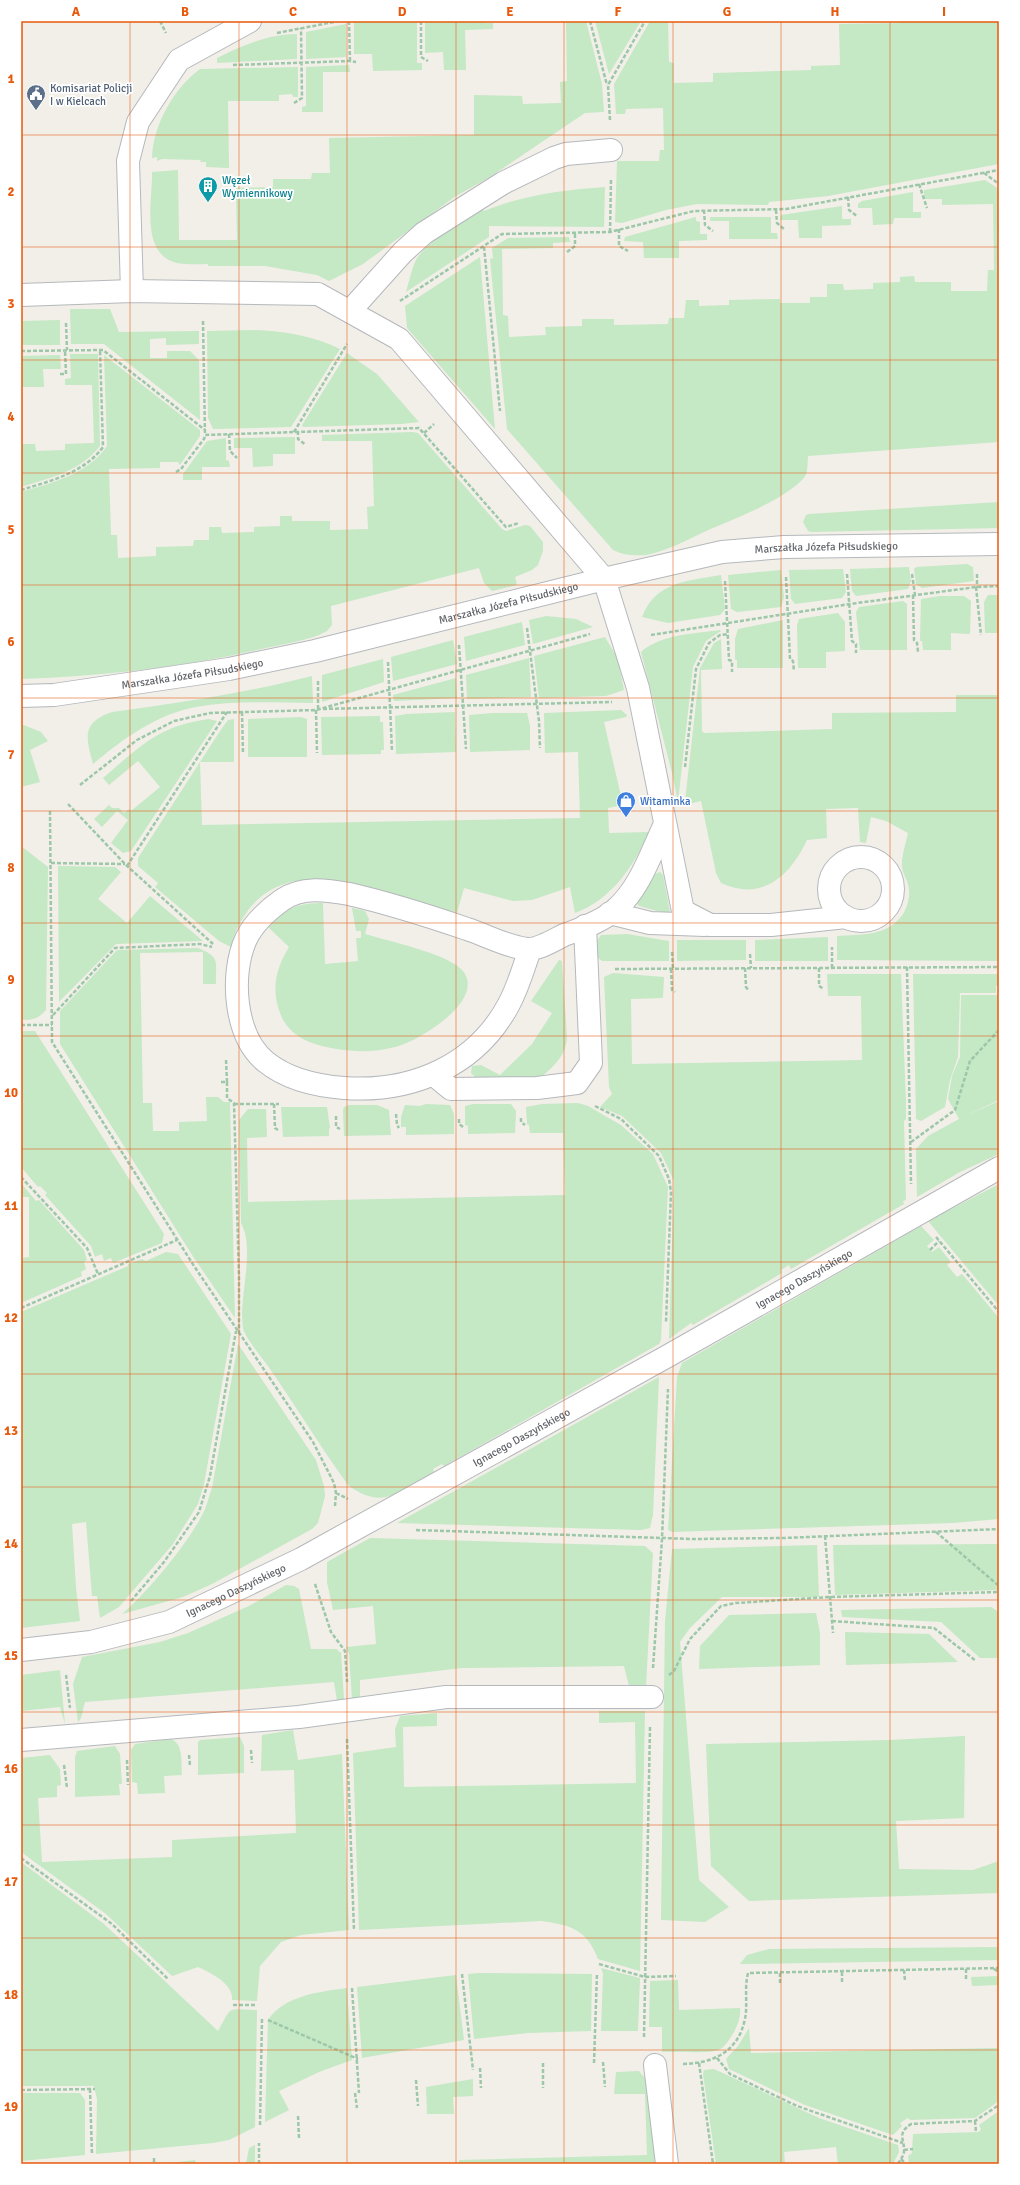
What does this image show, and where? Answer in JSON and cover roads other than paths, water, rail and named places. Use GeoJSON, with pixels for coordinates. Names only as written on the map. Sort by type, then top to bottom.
{"type":"FeatureCollection","features":[{"type":"Feature","properties":{"kind":"street"},"geometry":{"type":"LineString","coordinates":[[132,291],[128,161],[138,122],[179,60],[250,21]]}},
{"type":"Feature","properties":{"kind":"street"},"geometry":{"type":"LineString","coordinates":[[356,315],[403,252],[424,234],[503,184],[560,156],[611,150]]}},
{"type":"Feature","properties":{"kind":"street"},"geometry":{"type":"LineString","coordinates":[[21,294],[132,291],[318,294],[399,339],[604,579],[638,688],[683,911],[710,926]]}},
{"type":"Feature","properties":{"kind":"street","name":"Marszałka Józefa Piłsudskiego"},"geometry":{"type":"LineString","coordinates":[[21,696],[54,695],[229,670],[315,651],[604,579],[722,552],[784,546],[999,544]]}},
{"type":"Feature","properties":{"kind":"street"},"geometry":{"type":"LineString","coordinates":[[530,949],[513,995],[497,1023],[468,1054],[434,1075],[392,1087],[364,1090],[345,1088],[289,1076],[266,1062],[252,1046],[240,1016],[237,992],[237,970],[246,939],[256,922],[269,909],[286,897],[306,890],[334,891],[362,897],[461,927],[517,947],[530,949],[585,926],[615,910],[632,891],[665,824]]}},
{"type":"Feature","properties":{"kind":"street"},"geometry":{"type":"LineString","coordinates":[[610,913],[650,922],[710,926],[771,925],[846,917]]}},
{"type":"Feature","properties":{"kind":"street"},"geometry":{"type":"LineString","coordinates":[[434,1075],[451,1088],[537,1088],[576,1083],[591,1063],[585,926]]}},
{"type":"Feature","properties":{"kind":"street","name":"Ignacego Daszyńskiego"},"geometry":{"type":"LineString","coordinates":[[21,1650],[91,1642],[169,1622],[301,1559],[666,1357],[999,1168]]}},
{"type":"Feature","properties":{"kind":"street"},"geometry":{"type":"LineString","coordinates":[[21,1740],[299,1717],[446,1698],[652,1697]]}},
{"type":"Feature","properties":{"kind":"street"},"geometry":{"type":"LineString","coordinates":[[655,2065],[667,2164]]}},
{"type":"Feature","properties":{"kind":"place","name":"Komisariat Policji I w Kielcach"},"geometry":{"type":"Point","coordinates":[36,111]}},
{"type":"Feature","properties":{"kind":"place","name":"Węzeł Wymiennikowy"},"geometry":{"type":"Point","coordinates":[208,203]}},
{"type":"Feature","properties":{"kind":"place","name":"Witaminka"},"geometry":{"type":"Point","coordinates":[626,818]}}]}
